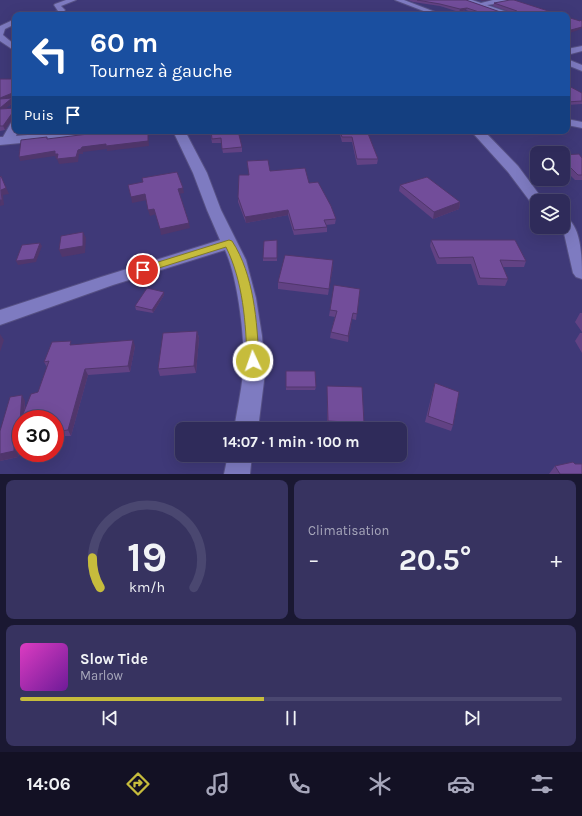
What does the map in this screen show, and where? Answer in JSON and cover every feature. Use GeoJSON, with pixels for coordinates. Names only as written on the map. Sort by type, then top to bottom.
{"type":"FeatureCollection","features":[{"type":"Feature","properties":{"kind":"street"},"geometry":{"type":"LineString","coordinates":[[60,12],[62,10],[57,5],[73,0]]}},
{"type":"Feature","properties":{"kind":"street"},"geometry":{"type":"LineString","coordinates":[[398,0],[432,12]]}},
{"type":"Feature","properties":{"kind":"street"},"geometry":{"type":"LineString","coordinates":[[466,0],[503,12]]}},
{"type":"Feature","properties":{"kind":"street"},"geometry":{"type":"LineString","coordinates":[[478,4],[509,0]]}},
{"type":"Feature","properties":{"kind":"street"},"geometry":{"type":"LineString","coordinates":[[12,23],[2,28],[0,36],[12,46]]}},
{"type":"Feature","properties":{"kind":"street"},"geometry":{"type":"LineString","coordinates":[[570,51],[582,48]]}},
{"type":"Feature","properties":{"kind":"street"},"geometry":{"type":"LineString","coordinates":[[570,63],[582,68]]}},
{"type":"Feature","properties":{"kind":"street"},"geometry":{"type":"LineString","coordinates":[[570,123],[582,125]]}},
{"type":"Feature","properties":{"kind":"street"},"geometry":{"type":"LineString","coordinates":[[4,140],[12,129]]}},
{"type":"Feature","properties":{"kind":"street"},"geometry":{"type":"LineString","coordinates":[[4,140],[77,134]]}},
{"type":"Feature","properties":{"kind":"street"},"geometry":{"type":"LineString","coordinates":[[180,134],[200,173],[229,243],[238,260],[247,298],[252,336],[254,373],[247,422]]}},
{"type":"Feature","properties":{"kind":"street"},"geometry":{"type":"LineString","coordinates":[[480,134],[513,169],[532,194]]}},
{"type":"Feature","properties":{"kind":"street"},"geometry":{"type":"LineString","coordinates":[[570,227],[582,274]]}},
{"type":"Feature","properties":{"kind":"street"},"geometry":{"type":"LineString","coordinates":[[0,318],[100,283],[229,243]]}},
{"type":"Feature","properties":{"kind":"street"},"geometry":{"type":"LineString","coordinates":[[237,474],[239,462]]}},
{"type":"Feature","properties":{"kind":"building"},"geometry":{"type":"Polygon","coordinates":[[[417,0],[466,0],[500,12],[479,12],[467,8],[460,9],[417,0]]]}},
{"type":"Feature","properties":{"kind":"building"},"geometry":{"type":"Polygon","coordinates":[[[514,0],[552,12],[518,12],[494,3],[514,0]]]}},
{"type":"Feature","properties":{"kind":"building"},"geometry":{"type":"Polygon","coordinates":[[[570,18],[582,21],[582,27],[570,30],[570,18]]]}},
{"type":"Feature","properties":{"kind":"building"},"geometry":{"type":"Polygon","coordinates":[[[0,79],[12,79],[12,93],[0,98],[0,79]]]}},
{"type":"Feature","properties":{"kind":"building"},"geometry":{"type":"Polygon","coordinates":[[[570,87],[582,93],[582,101],[570,102],[570,87]]]}},
{"type":"Feature","properties":{"kind":"building"},"geometry":{"type":"Polygon","coordinates":[[[12,98],[0,108],[0,99],[12,98]]]}},
{"type":"Feature","properties":{"kind":"building"},"geometry":{"type":"Polygon","coordinates":[[[12,108],[12,113],[3,126],[0,126],[0,109],[12,108]]]}},
{"type":"Feature","properties":{"kind":"building"},"geometry":{"type":"Polygon","coordinates":[[[88,134],[148,134],[148,141],[82,147],[78,150],[76,157],[57,159],[58,154],[55,154],[55,151],[19,157],[21,140],[47,137],[47,139],[88,134]]]}},
{"type":"Feature","properties":{"kind":"building"},"geometry":{"type":"Polygon","coordinates":[[[211,134],[239,134],[242,147],[222,149],[221,138],[212,139],[211,134]]]}},
{"type":"Feature","properties":{"kind":"building"},"geometry":{"type":"Polygon","coordinates":[[[341,134],[368,134],[378,159],[357,159],[352,137],[342,137],[341,134]]]}},
{"type":"Feature","properties":{"kind":"building"},"geometry":{"type":"Polygon","coordinates":[[[579,154],[582,158],[582,175],[578,175],[570,167],[570,155],[579,154]]]}},
{"type":"Feature","properties":{"kind":"building"},"geometry":{"type":"Polygon","coordinates":[[[268,160],[270,171],[305,168],[309,183],[318,182],[336,219],[324,220],[327,227],[294,230],[288,210],[245,217],[238,197],[239,175],[249,175],[247,161],[268,160]]]}},
{"type":"Feature","properties":{"kind":"building"},"geometry":{"type":"Polygon","coordinates":[[[177,172],[183,188],[178,189],[189,223],[160,229],[154,209],[148,210],[145,194],[131,197],[128,185],[143,182],[142,178],[177,172]]]}},
{"type":"Feature","properties":{"kind":"building"},"geometry":{"type":"Polygon","coordinates":[[[1,176],[6,188],[1,190],[2,200],[0,200],[0,177],[1,176]]]}},
{"type":"Feature","properties":{"kind":"building"},"geometry":{"type":"Polygon","coordinates":[[[427,177],[460,202],[434,212],[400,185],[427,177]]]}},
{"type":"Feature","properties":{"kind":"building"},"geometry":{"type":"Polygon","coordinates":[[[83,232],[83,246],[59,250],[61,236],[83,232]]]}},
{"type":"Feature","properties":{"kind":"building"},"geometry":{"type":"Polygon","coordinates":[[[277,240],[277,258],[263,258],[264,241],[277,240]]]}},
{"type":"Feature","properties":{"kind":"building"},"geometry":{"type":"Polygon","coordinates":[[[431,240],[515,240],[526,261],[500,260],[508,279],[480,278],[473,257],[439,258],[431,240]]]}},
{"type":"Feature","properties":{"kind":"building"},"geometry":{"type":"Polygon","coordinates":[[[40,243],[34,259],[16,261],[22,245],[40,243]]]}},
{"type":"Feature","properties":{"kind":"building"},"geometry":{"type":"Polygon","coordinates":[[[285,255],[333,260],[329,289],[278,282],[285,255]]]}},
{"type":"Feature","properties":{"kind":"building"},"geometry":{"type":"Polygon","coordinates":[[[334,285],[360,289],[357,314],[353,313],[348,336],[331,332],[337,311],[330,310],[334,285]]]}},
{"type":"Feature","properties":{"kind":"building"},"geometry":{"type":"Polygon","coordinates":[[[147,288],[164,292],[152,310],[135,306],[147,288]]]}},
{"type":"Feature","properties":{"kind":"building"},"geometry":{"type":"Polygon","coordinates":[[[197,331],[194,366],[158,369],[163,333],[197,331]]]}},
{"type":"Feature","properties":{"kind":"building"},"geometry":{"type":"Polygon","coordinates":[[[133,340],[128,366],[85,369],[68,430],[64,430],[64,410],[25,410],[31,394],[38,392],[49,361],[44,362],[52,342],[71,341],[70,345],[133,340]]]}},
{"type":"Feature","properties":{"kind":"building"},"geometry":{"type":"Polygon","coordinates":[[[286,371],[315,371],[316,387],[286,387],[286,371]]]}},
{"type":"Feature","properties":{"kind":"building"},"geometry":{"type":"Polygon","coordinates":[[[435,383],[459,392],[453,425],[428,416],[435,383]]]}},
{"type":"Feature","properties":{"kind":"building"},"geometry":{"type":"Polygon","coordinates":[[[327,386],[362,387],[364,422],[328,421],[327,386]]]}},
{"type":"Feature","properties":{"kind":"building"},"geometry":{"type":"Polygon","coordinates":[[[22,395],[21,410],[12,410],[12,451],[0,454],[0,431],[10,397],[22,395]]]}},
{"type":"Feature","properties":{"kind":"building"},"geometry":{"type":"Polygon","coordinates":[[[573,462],[575,464],[582,464],[582,474],[560,474],[555,466],[573,462]]]}},
{"type":"Feature","properties":{"kind":"route"},"geometry":{"type":"LineString","coordinates":[[143,270],[229,243],[238,260],[247,298],[252,336],[253,361]]}}]}
